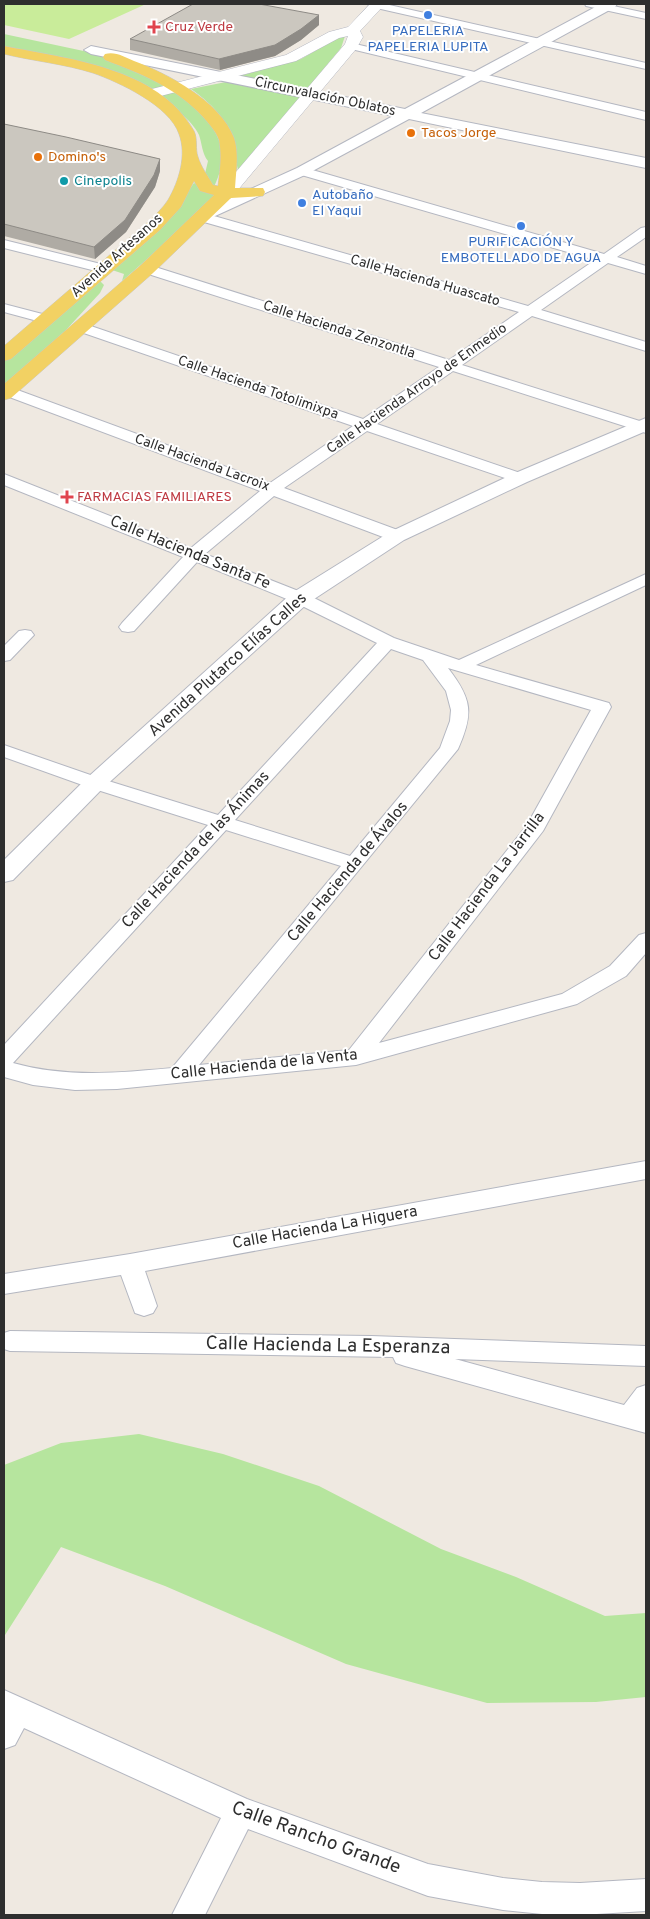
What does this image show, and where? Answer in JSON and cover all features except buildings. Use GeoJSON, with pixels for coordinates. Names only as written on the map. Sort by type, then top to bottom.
{"type":"FeatureCollection","features":[{"type":"Feature","properties":{"kind":"main road"},"geometry":{"type":"LineString","coordinates":[[4,50],[95,69],[115,76],[149,94],[291,58],[334,35],[353,30],[376,4]]}},
{"type":"Feature","properties":{"kind":"main road"},"geometry":{"type":"LineString","coordinates":[[351,46],[356,37],[353,30]]}},
{"type":"Feature","properties":{"kind":"main road","name":"Avenida Artesanos"},"geometry":{"type":"LineString","coordinates":[[6,392],[147,268],[226,193],[351,46]]}},
{"type":"Feature","properties":{"kind":"main road"},"geometry":{"type":"LineString","coordinates":[[86,48],[154,73],[178,86],[196,99],[222,131],[227,142],[226,193]]}},
{"type":"Feature","properties":{"kind":"main road","name":"Avenida Artesanos"},"geometry":{"type":"LineString","coordinates":[[4,355],[154,226],[174,203],[186,180],[190,157],[187,133],[172,112],[149,94]]}},
{"type":"Feature","properties":{"kind":"main road"},"geometry":{"type":"LineString","coordinates":[[190,157],[206,188],[226,193],[257,192]]}},
{"type":"Feature","properties":{"kind":"main road"},"geometry":{"type":"LineString","coordinates":[[104,269],[113,276],[121,291]]}},
{"type":"Feature","properties":{"kind":"street"},"geometry":{"type":"LineString","coordinates":[[376,4],[646,66]]}},
{"type":"Feature","properties":{"kind":"street"},"geometry":{"type":"LineString","coordinates":[[202,217],[302,172],[542,41],[601,5],[646,16]]}},
{"type":"Feature","properties":{"kind":"street"},"geometry":{"type":"LineString","coordinates":[[351,46],[646,116]]}},
{"type":"Feature","properties":{"kind":"street","name":"Circunvalación Oblatos"},"geometry":{"type":"LineString","coordinates":[[86,48],[222,76],[646,172]]}},
{"type":"Feature","properties":{"kind":"street","name":"Circunvalación Oblatos"},"geometry":{"type":"LineString","coordinates":[[401,117],[646,163]]}},
{"type":"Feature","properties":{"kind":"street"},"geometry":{"type":"LineString","coordinates":[[302,172],[646,270]]}},
{"type":"Feature","properties":{"kind":"street","name":"Calle Hacienda Huascato"},"geometry":{"type":"LineString","coordinates":[[202,217],[530,311],[646,347]]}},
{"type":"Feature","properties":{"kind":"street","name":"Calle Hacienda Arroyo de Enmedio"},"geometry":{"type":"LineString","coordinates":[[128,627],[195,554],[272,489],[646,231]]}},
{"type":"Feature","properties":{"kind":"street"},"geometry":{"type":"LineString","coordinates":[[4,244],[104,269]]}},
{"type":"Feature","properties":{"kind":"street","name":"Calle Hacienda Zenzontla"},"geometry":{"type":"LineString","coordinates":[[147,268],[644,426]]}},
{"type":"Feature","properties":{"kind":"street"},"geometry":{"type":"LineString","coordinates":[[4,308],[44,319]]}},
{"type":"Feature","properties":{"kind":"street","name":"Calle Hacienda Totolimixpa"},"geometry":{"type":"LineString","coordinates":[[80,327],[520,478]]}},
{"type":"Feature","properties":{"kind":"street","name":"Calle Hacienda Lacroix"},"geometry":{"type":"LineString","coordinates":[[6,392],[397,536]]}},
{"type":"Feature","properties":{"kind":"street","name":"Avenida Plutarco Elías Calles"},"geometry":{"type":"LineString","coordinates":[[4,874],[95,783],[300,598],[397,536],[520,478],[644,426]]}},
{"type":"Feature","properties":{"kind":"street","name":"Calle Hacienda Santa Fe"},"geometry":{"type":"LineString","coordinates":[[4,479],[195,554],[300,598],[388,642],[432,658],[602,707]]}},
{"type":"Feature","properties":{"kind":"street"},"geometry":{"type":"LineString","coordinates":[[460,666],[646,579]]}},
{"type":"Feature","properties":{"kind":"street"},"geometry":{"type":"LineString","coordinates":[[4,656],[25,635]]}},
{"type":"Feature","properties":{"kind":"street","name":"Calle Hacienda de las Ánimas"},"geometry":{"type":"LineString","coordinates":[[4,1059],[388,642]]}},
{"type":"Feature","properties":{"kind":"street","name":"Calle Hacienda de Ávalos"},"geometry":{"type":"LineString","coordinates":[[179,1074],[449,749],[457,733],[462,716],[461,702],[456,689],[432,658]]}},
{"type":"Feature","properties":{"kind":"street","name":"Calle Hacienda La Jarrilla"},"geometry":{"type":"LineString","coordinates":[[356,1057],[536,827],[602,707]]}},
{"type":"Feature","properties":{"kind":"street"},"geometry":{"type":"LineString","coordinates":[[4,750],[95,783],[355,864]]}},
{"type":"Feature","properties":{"kind":"street","name":"Calle Hacienda de la Venta"},"geometry":{"type":"LineString","coordinates":[[4,1069],[33,1077],[76,1082],[117,1081],[356,1057],[569,999],[618,971],[646,940]]}},
{"type":"Feature","properties":{"kind":"street","name":"Calle Hacienda La Higuera"},"geometry":{"type":"LineString","coordinates":[[4,1284],[130,1264],[646,1170]]}},
{"type":"Feature","properties":{"kind":"street"},"geometry":{"type":"LineString","coordinates":[[130,1264],[144,1306]]}},
{"type":"Feature","properties":{"kind":"street","name":"Calle Hacienda La Esperanza"},"geometry":{"type":"LineString","coordinates":[[10,1341],[371,1346],[646,1356]]}},
{"type":"Feature","properties":{"kind":"street"},"geometry":{"type":"LineString","coordinates":[[371,1346],[638,1420],[646,1396]]}},
{"type":"Feature","properties":{"kind":"street","name":"Calle Rancho Grande"},"geometry":{"type":"LineString","coordinates":[[9,1716],[241,1812],[428,1880],[504,1894],[580,1899],[646,1895]]}},
{"type":"Feature","properties":{"kind":"street"},"geometry":{"type":"LineString","coordinates":[[188,1915],[241,1812]]}},
{"type":"Feature","properties":{"kind":"green space"},"geometry":{"type":"Polygon","coordinates":[[[146,4],[69,39],[4,25],[4,5],[146,4]]]}},
{"type":"Feature","properties":{"kind":"green space"},"geometry":{"type":"Polygon","coordinates":[[[346,33],[341,48],[307,89],[239,76],[301,59],[346,33]]]}},
{"type":"Feature","properties":{"kind":"green space"},"geometry":{"type":"Polygon","coordinates":[[[4,34],[93,53],[123,62],[169,85],[153,90],[70,60],[4,46],[4,34]]]}},
{"type":"Feature","properties":{"kind":"green space"},"geometry":{"type":"Polygon","coordinates":[[[231,81],[301,96],[239,173],[226,125],[213,108],[191,89],[231,81]]]}},
{"type":"Feature","properties":{"kind":"green space"},"geometry":{"type":"Polygon","coordinates":[[[175,89],[207,121],[215,132],[220,144],[222,156],[220,171],[214,187],[204,178],[208,161],[204,155],[199,135],[186,118],[156,94],[175,89]]]}},
{"type":"Feature","properties":{"kind":"green space"},"geometry":{"type":"Polygon","coordinates":[[[194,183],[216,195],[194,218],[122,281],[124,274],[112,270],[182,200],[194,183]]]}},
{"type":"Feature","properties":{"kind":"green space"},"geometry":{"type":"Polygon","coordinates":[[[100,281],[104,285],[100,293],[66,330],[4,386],[4,358],[100,281]]]}},
{"type":"Feature","properties":{"kind":"green space"},"geometry":{"type":"Polygon","coordinates":[[[139,1434],[223,1454],[319,1486],[441,1549],[516,1577],[605,1616],[646,1613],[646,1697],[596,1702],[487,1703],[346,1664],[165,1586],[61,1547],[5,1635],[4,1465],[61,1443],[139,1434]]]}},
{"type":"Feature","properties":{"kind":"place","name":"PAPELERIA PAPELERIA LUPITA"},"geometry":{"type":"Point","coordinates":[428,15]}},
{"type":"Feature","properties":{"kind":"place","name":"Cruz Verde"},"geometry":{"type":"Point","coordinates":[154,27]}},
{"type":"Feature","properties":{"kind":"place","name":"Tacos Jorge"},"geometry":{"type":"Point","coordinates":[411,133]}},
{"type":"Feature","properties":{"kind":"place","name":"Domino's"},"geometry":{"type":"Point","coordinates":[38,157]}},
{"type":"Feature","properties":{"kind":"place","name":"Cinepolis"},"geometry":{"type":"Point","coordinates":[64,181]}},
{"type":"Feature","properties":{"kind":"place","name":"Autobaño El Yaqui"},"geometry":{"type":"Point","coordinates":[302,203]}},
{"type":"Feature","properties":{"kind":"place","name":"PURIFICACIÓN Y EMBOTELLADO DE AGUA"},"geometry":{"type":"Point","coordinates":[521,226]}},
{"type":"Feature","properties":{"kind":"place","name":"FARMACIAS FAMILIARES"},"geometry":{"type":"Point","coordinates":[67,497]}}]}
